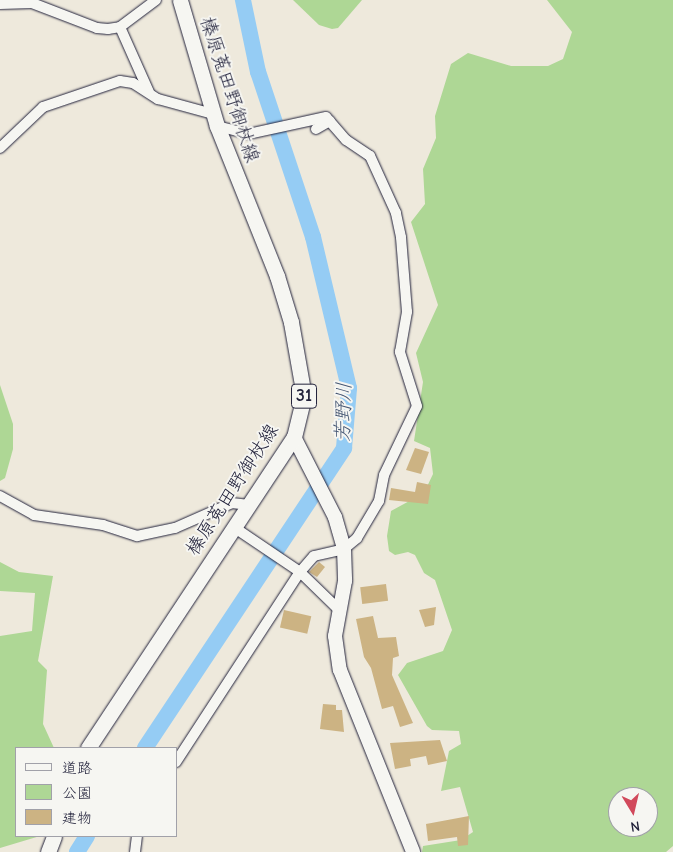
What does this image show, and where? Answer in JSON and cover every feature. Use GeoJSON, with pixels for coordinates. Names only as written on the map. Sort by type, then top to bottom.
{"type":"FeatureCollection","features":[{"type":"Feature","properties":{"kind":"main road","name":"榛原菟田野御杖線"},"geometry":{"type":"LineString","coordinates":[[89,747],[237,530],[249,505],[296,440],[304,396],[291,322],[215,120],[180,0]]}},
{"type":"Feature","properties":{"kind":"main road"},"geometry":{"type":"LineString","coordinates":[[48,852],[54,837]]}},
{"type":"Feature","properties":{"kind":"street"},"geometry":{"type":"LineString","coordinates":[[0,4],[32,3],[97,28],[120,26],[156,0]]}},
{"type":"Feature","properties":{"kind":"street"},"geometry":{"type":"LineString","coordinates":[[120,26],[149,93]]}},
{"type":"Feature","properties":{"kind":"street"},"geometry":{"type":"LineString","coordinates":[[0,148],[43,107],[57,99],[120,81],[134,82],[149,93],[249,134],[316,118],[330,121],[346,140],[370,156],[396,214],[407,312],[400,352],[417,398],[413,422],[384,475],[379,501],[358,538],[344,549],[314,556],[296,569],[178,759]]}},
{"type":"Feature","properties":{"kind":"street"},"geometry":{"type":"LineString","coordinates":[[316,129],[330,121]]}},
{"type":"Feature","properties":{"kind":"street"},"geometry":{"type":"LineString","coordinates":[[296,440],[335,517],[344,549],[345,581],[338,609],[335,636],[340,670],[413,852]]}},
{"type":"Feature","properties":{"kind":"street"},"geometry":{"type":"LineString","coordinates":[[0,498],[34,516],[103,525],[137,536],[174,528],[232,503],[249,505]]}},
{"type":"Feature","properties":{"kind":"street"},"geometry":{"type":"LineString","coordinates":[[237,530],[296,569],[338,609]]}},
{"type":"Feature","properties":{"kind":"street"},"geometry":{"type":"LineString","coordinates":[[135,852],[137,837]]}},
{"type":"Feature","properties":{"kind":"green space"},"geometry":{"type":"Polygon","coordinates":[[[293,0],[362,0],[338,28],[332,29],[319,25],[293,0]]]}},
{"type":"Feature","properties":{"kind":"green space"},"geometry":{"type":"Polygon","coordinates":[[[547,0],[673,0],[673,846],[666,852],[422,852],[423,846],[461,840],[473,832],[460,787],[441,791],[449,751],[461,744],[459,731],[432,730],[427,726],[398,675],[407,663],[443,651],[452,630],[435,580],[424,573],[415,555],[408,552],[395,555],[389,551],[387,536],[391,511],[424,493],[433,474],[430,448],[414,441],[423,382],[416,353],[438,305],[411,222],[425,204],[423,169],[436,138],[435,116],[451,64],[468,53],[511,66],[548,66],[563,59],[572,32],[547,0]]]}},
{"type":"Feature","properties":{"kind":"green space"},"geometry":{"type":"Polygon","coordinates":[[[0,385],[13,424],[13,449],[5,478],[0,481],[0,385]]]}},
{"type":"Feature","properties":{"kind":"green space"},"geometry":{"type":"Polygon","coordinates":[[[0,562],[19,572],[53,576],[38,661],[47,670],[43,724],[54,747],[15,747],[15,837],[37,837],[0,848],[0,636],[32,631],[35,593],[0,591],[0,562]]]}},
{"type":"Feature","properties":{"kind":"building"},"geometry":{"type":"Polygon","coordinates":[[[415,448],[429,452],[421,474],[406,470],[415,448]]]}},
{"type":"Feature","properties":{"kind":"building"},"geometry":{"type":"Polygon","coordinates":[[[417,482],[431,485],[428,504],[389,500],[391,488],[415,492],[417,482]]]}},
{"type":"Feature","properties":{"kind":"building"},"geometry":{"type":"Polygon","coordinates":[[[319,562],[325,567],[317,577],[309,572],[319,562]]]}},
{"type":"Feature","properties":{"kind":"building"},"geometry":{"type":"Polygon","coordinates":[[[386,584],[388,601],[362,604],[360,587],[386,584]]]}},
{"type":"Feature","properties":{"kind":"building"},"geometry":{"type":"Polygon","coordinates":[[[436,607],[434,625],[425,627],[419,610],[436,607]]]}},
{"type":"Feature","properties":{"kind":"building"},"geometry":{"type":"Polygon","coordinates":[[[284,610],[311,616],[307,634],[280,628],[284,610]]]}},
{"type":"Feature","properties":{"kind":"building"},"geometry":{"type":"Polygon","coordinates":[[[373,616],[378,638],[396,637],[399,656],[393,658],[392,675],[413,723],[400,727],[393,706],[382,709],[371,668],[364,657],[356,619],[373,616]]]}},
{"type":"Feature","properties":{"kind":"building"},"geometry":{"type":"Polygon","coordinates":[[[323,704],[336,705],[336,710],[342,710],[344,732],[320,729],[323,704]]]}},
{"type":"Feature","properties":{"kind":"building"},"geometry":{"type":"Polygon","coordinates":[[[440,740],[447,761],[428,765],[426,756],[410,759],[411,766],[395,769],[390,743],[440,740]]]}},
{"type":"Feature","properties":{"kind":"building"},"geometry":{"type":"Polygon","coordinates":[[[469,816],[468,845],[458,846],[457,837],[428,841],[426,824],[469,816]]]}},
{"type":"Feature","properties":{"kind":"waterway","name":"芳野川"},"geometry":{"type":"LineString","coordinates":[[146,747],[344,448],[349,388],[313,237],[258,72],[243,0]]}},
{"type":"Feature","properties":{"kind":"waterway","name":"芳野川"},"geometry":{"type":"LineString","coordinates":[[77,852],[86,837]]}}]}
